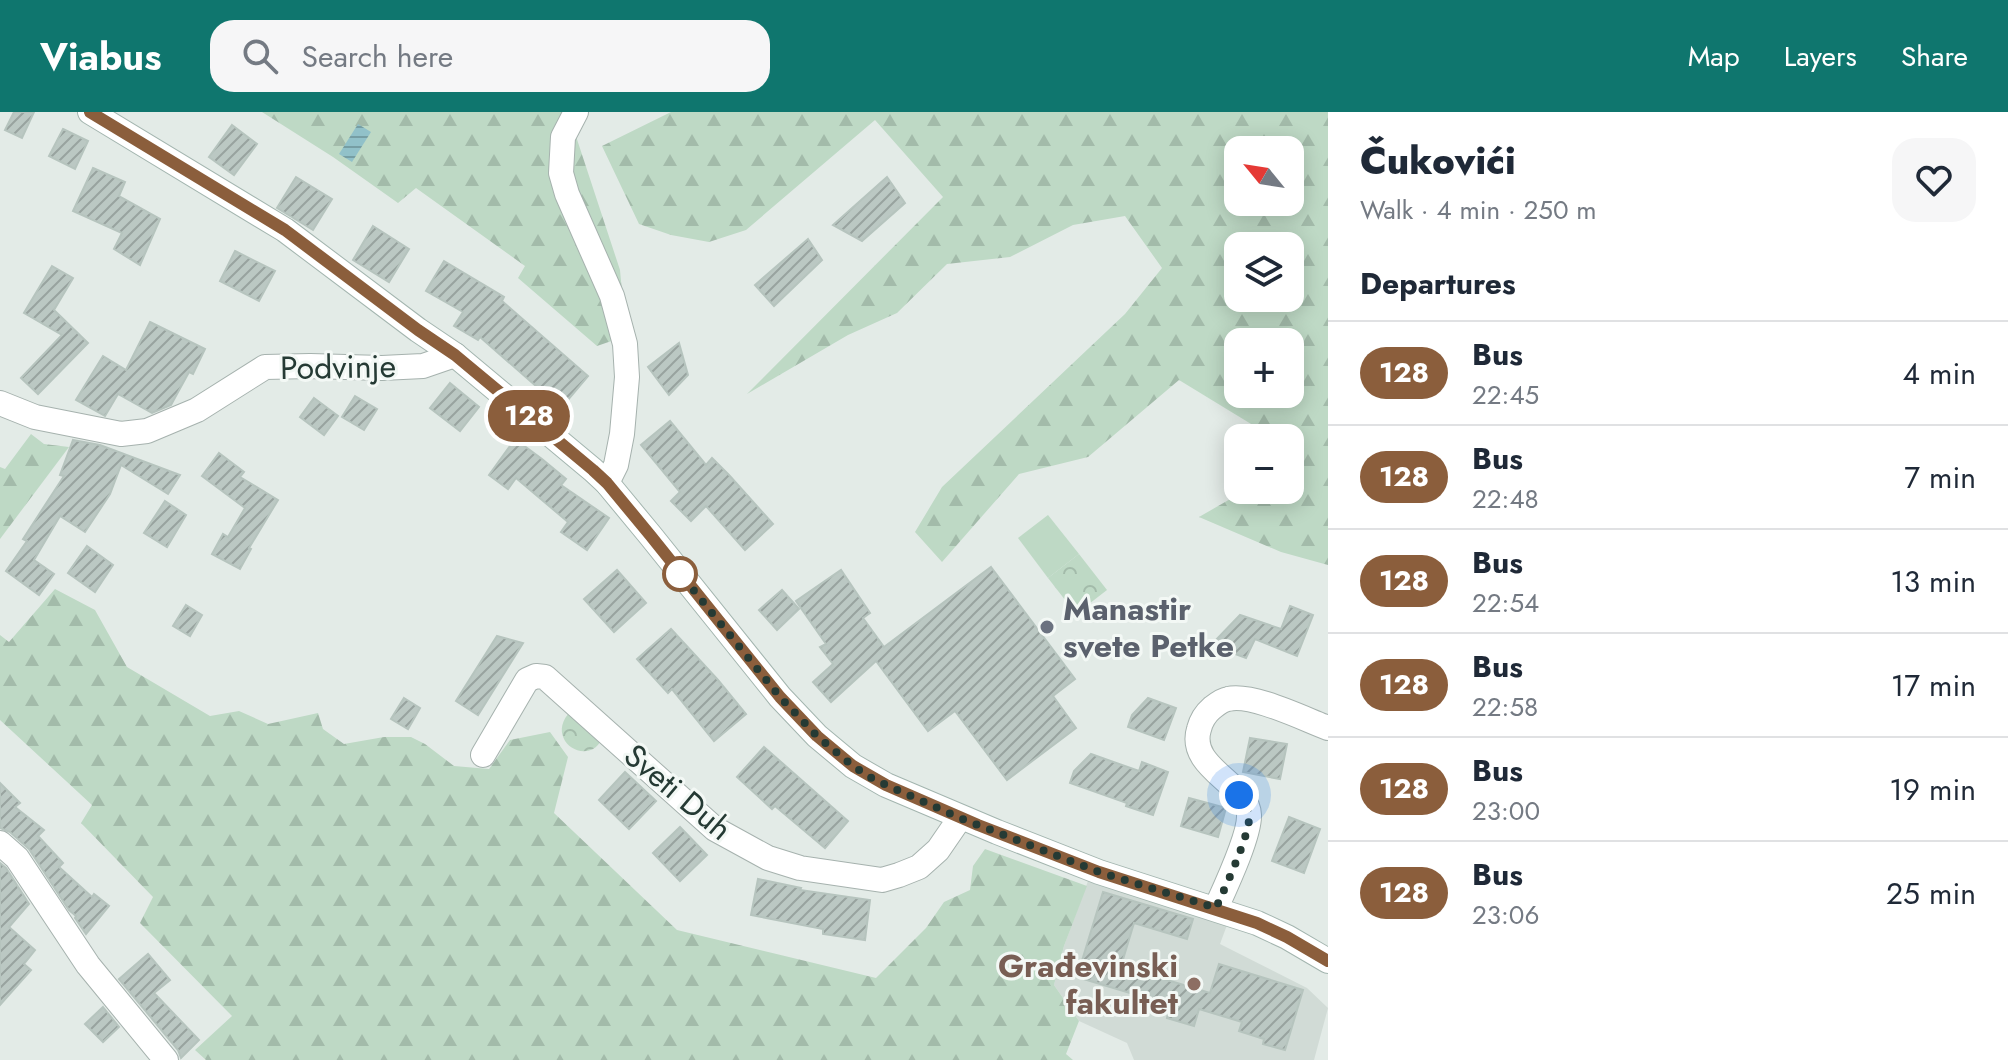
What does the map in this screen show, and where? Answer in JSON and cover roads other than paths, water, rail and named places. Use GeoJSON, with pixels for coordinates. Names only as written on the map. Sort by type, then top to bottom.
{"type":"FeatureCollection","features":[{"type":"Feature","properties":{"kind":"street"},"geometry":{"type":"LineString","coordinates":[[90,112],[285,230],[455,355],[529,416],[607,483],[780,697],[817,736],[853,766],[873,779],[960,818],[1099,872],[1264,926],[1328,961]]}},
{"type":"Feature","properties":{"kind":"street"},"geometry":{"type":"LineString","coordinates":[[576,112],[563,137],[561,173],[567,194],[612,296],[625,344],[627,377],[622,434],[616,465],[607,483]]}},
{"type":"Feature","properties":{"kind":"street","name":"Podvinje"},"geometry":{"type":"LineString","coordinates":[[0,403],[35,417],[121,434],[147,431],[197,410],[265,367],[423,366],[455,355]]}},
{"type":"Feature","properties":{"kind":"street","name":"Sveti Duh"},"geometry":{"type":"LineString","coordinates":[[483,755],[527,680],[536,676],[545,677],[715,829],[768,858],[800,868],[882,880],[919,867],[938,850],[960,818]]}},
{"type":"Feature","properties":{"kind":"street"},"geometry":{"type":"LineString","coordinates":[[1216,908],[1244,841],[1249,812],[1239,795],[1202,755],[1197,735],[1206,714],[1227,699],[1251,700],[1328,728]]}},
{"type":"Feature","properties":{"kind":"street"},"geometry":{"type":"LineString","coordinates":[[0,843],[17,858],[88,965],[166,1060]]}},
{"type":"Feature","properties":{"kind":"water"},"geometry":{"type":"Polygon","coordinates":[[[358,124],[371,132],[352,162],[339,154],[358,124]]]}},
{"type":"Feature","properties":{"kind":"place","name":"Manastir svete Petke"},"geometry":{"type":"Point","coordinates":[1047,627]}},
{"type":"Feature","properties":{"kind":"place","name":"Građevinski fakultet"},"geometry":{"type":"Point","coordinates":[1194,984]}}]}
